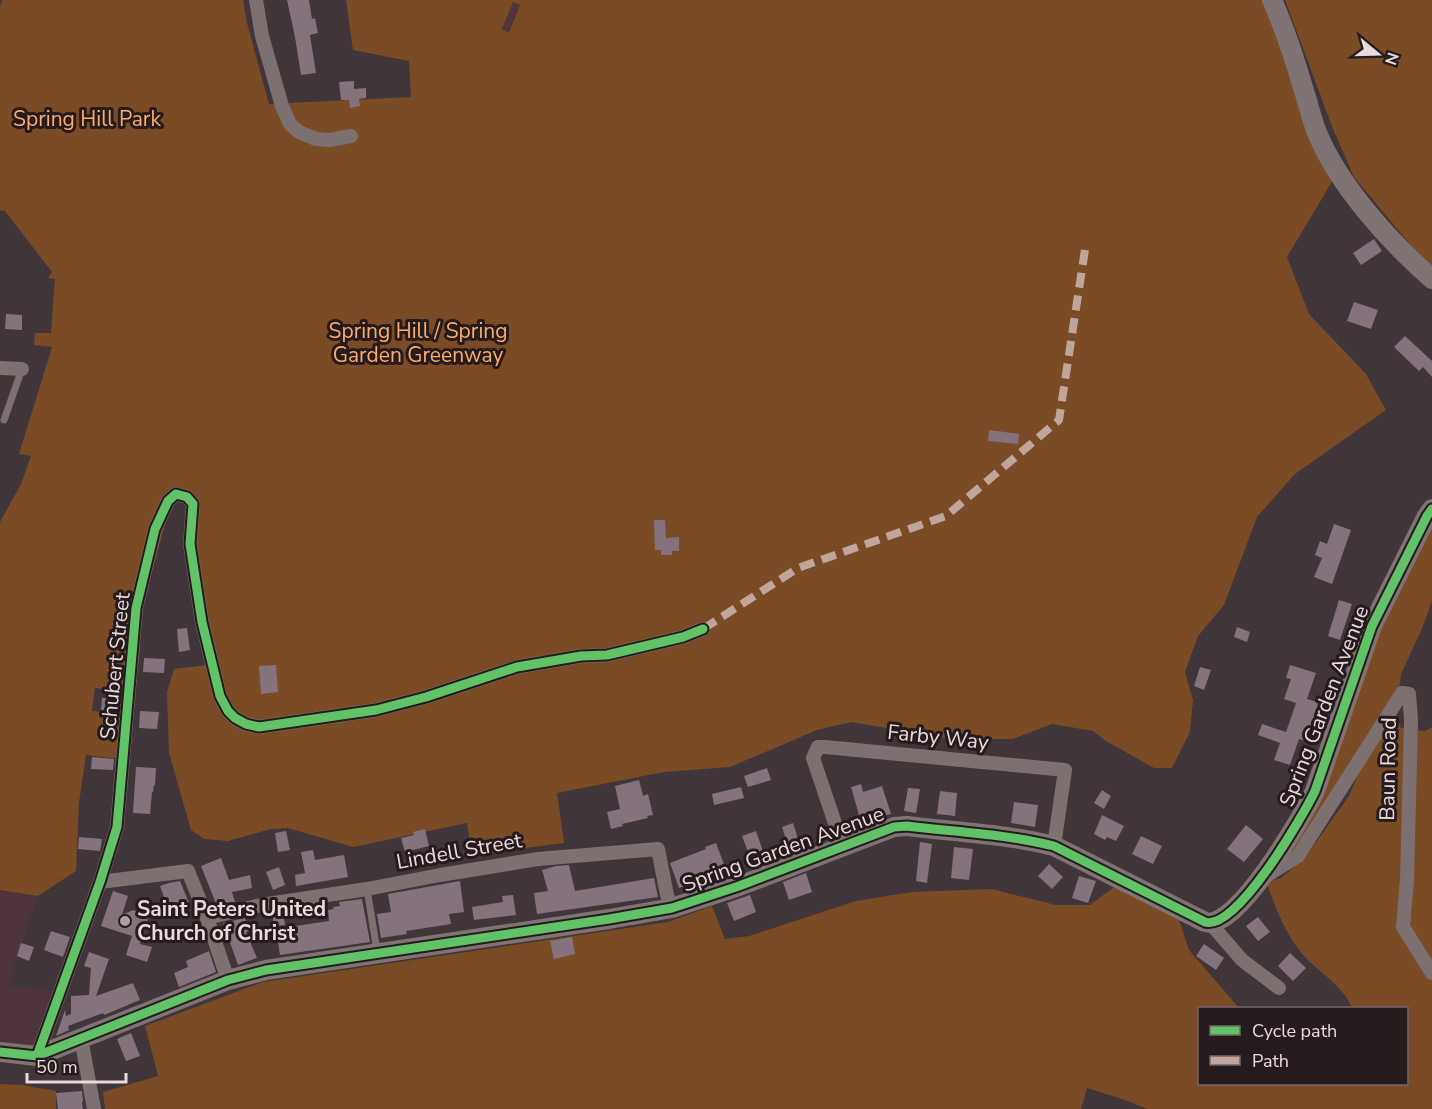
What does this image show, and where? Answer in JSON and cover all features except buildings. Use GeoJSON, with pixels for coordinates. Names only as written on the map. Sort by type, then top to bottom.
{"type":"FeatureCollection","features":[{"type":"Feature","properties":{"kind":"street"},"geometry":{"type":"LineString","coordinates":[[256,0],[265,46],[282,106],[290,124],[299,132],[316,139],[330,140],[351,136]]}},
{"type":"Feature","properties":{"kind":"street"},"geometry":{"type":"LineString","coordinates":[[1272,0],[1318,135],[1338,172],[1403,252],[1432,279]]}},
{"type":"Feature","properties":{"kind":"street"},"geometry":{"type":"LineString","coordinates":[[0,368],[22,369]]}},
{"type":"Feature","properties":{"kind":"street","name":"Schubert Street"},"geometry":{"type":"LineString","coordinates":[[37,1056],[100,882],[117,827],[136,608],[155,529],[168,501],[176,494],[187,497],[193,504],[190,544],[202,622],[220,696],[228,711],[246,724],[259,727],[376,710],[426,697],[517,667],[581,656],[607,655],[683,637],[702,629]]}},
{"type":"Feature","properties":{"kind":"street","name":"Spring Garden Avenue"},"geometry":{"type":"LineString","coordinates":[[0,1052],[37,1056],[228,980],[266,970],[609,920],[672,908],[739,886],[894,827],[907,826],[1005,837],[1054,846],[1210,923],[1220,920],[1249,894],[1304,814],[1315,791],[1372,626],[1432,509]]}},
{"type":"Feature","properties":{"kind":"street","name":"Baun Road"},"geometry":{"type":"LineString","coordinates":[[1260,880],[1298,856],[1402,693],[1409,693],[1410,790],[1403,927],[1432,973]]}},
{"type":"Feature","properties":{"kind":"street","name":"Farby Way"},"geometry":{"type":"LineString","coordinates":[[843,847],[813,758],[818,747],[1065,770],[1054,846]]}},
{"type":"Feature","properties":{"kind":"street","name":"Lindell Street"},"geometry":{"type":"LineString","coordinates":[[207,918],[261,905],[538,859],[658,849],[667,895],[672,908]]}},
{"type":"Feature","properties":{"kind":"street"},"geometry":{"type":"LineString","coordinates":[[100,882],[188,872],[207,918],[228,980]]}},
{"type":"Feature","properties":{"kind":"street"},"geometry":{"type":"LineString","coordinates":[[1210,923],[1242,960],[1279,988]]}},
{"type":"Feature","properties":{"kind":"street"},"geometry":{"type":"LineString","coordinates":[[81,1038],[94,1109]]}},
{"type":"Feature","properties":{"kind":"lane"},"geometry":{"type":"LineString","coordinates":[[4,420],[22,369]]}},
{"type":"Feature","properties":{"kind":"lane"},"geometry":{"type":"LineString","coordinates":[[367,889],[378,954]]}},
{"type":"Feature","properties":{"kind":"shaded area"},"geometry":{"type":"Polygon","coordinates":[[[512,2],[520,5],[510,33],[502,29],[512,2]]]}},
{"type":"Feature","properties":{"kind":"shaded area"},"geometry":{"type":"Polygon","coordinates":[[[0,890],[38,896],[8,985],[55,992],[35,1048],[0,1043],[0,890]]]}},
{"type":"Feature","properties":{"kind":"green space"},"geometry":{"type":"Polygon","coordinates":[[[2,0],[243,0],[269,104],[411,97],[409,61],[353,50],[346,0],[1263,0],[1333,180],[1287,257],[1309,314],[1366,374],[1386,410],[1295,474],[1257,517],[1224,605],[1198,636],[1185,672],[1193,700],[1190,732],[1172,768],[1154,768],[1106,741],[1093,731],[1052,724],[1013,739],[950,739],[851,722],[817,730],[730,767],[664,772],[557,793],[564,843],[472,855],[467,823],[353,847],[288,828],[271,829],[228,841],[204,839],[191,830],[169,753],[167,692],[174,669],[207,665],[189,507],[184,501],[175,502],[167,517],[142,608],[139,660],[132,660],[124,691],[95,688],[92,711],[122,714],[119,759],[86,755],[79,803],[76,871],[38,896],[0,890],[0,522],[21,484],[31,456],[19,454],[52,347],[34,345],[35,333],[51,333],[55,279],[48,278],[52,272],[5,211],[0,210],[0,7],[2,0]],[[513,2],[502,29],[509,33],[520,5],[513,2]]]}},
{"type":"Feature","properties":{"kind":"green space"},"geometry":{"type":"Polygon","coordinates":[[[1285,0],[1432,0],[1432,269],[1354,177],[1333,129],[1285,0]]]}},
{"type":"Feature","properties":{"kind":"green space"},"geometry":{"type":"Polygon","coordinates":[[[1432,524],[1432,601],[1401,674],[1399,689],[1292,854],[1277,865],[1377,629],[1432,524]]]}},
{"type":"Feature","properties":{"kind":"green space"},"geometry":{"type":"Polygon","coordinates":[[[1396,714],[1401,728],[1425,731],[1432,727],[1432,1109],[1148,1109],[1087,1088],[1081,1109],[105,1109],[103,1092],[158,1076],[145,1026],[263,982],[668,922],[712,906],[725,939],[749,936],[856,901],[912,892],[991,889],[1056,905],[1090,905],[1114,887],[1179,920],[1189,950],[1238,1007],[1198,1007],[1198,1085],[1408,1085],[1408,1007],[1352,1007],[1342,992],[1305,957],[1293,942],[1266,882],[1281,878],[1304,859],[1349,796],[1361,767],[1396,714]]]}},
{"type":"Feature","properties":{"kind":"green space"},"geometry":{"type":"Polygon","coordinates":[[[0,1084],[56,1091],[56,1109],[0,1109],[0,1084]]]}},
{"type":"Feature","properties":{"kind":"marked path"},"geometry":{"type":"LineString","coordinates":[[703,629],[798,568],[946,516],[1059,420],[1086,243]]}},
{"type":"Feature","properties":{"kind":"cycle path"},"geometry":{"type":"LineString","coordinates":[[37,1056],[100,882],[117,827],[136,608],[155,529],[168,501],[176,494],[187,497],[193,504],[190,544],[202,622],[220,696],[228,711],[246,724],[259,727],[376,710],[426,697],[517,667],[581,656],[607,655],[683,637],[703,629]]}},
{"type":"Feature","properties":{"kind":"cycle path"},"geometry":{"type":"LineString","coordinates":[[0,1052],[37,1056],[228,980],[266,970],[672,908],[739,886],[894,827],[907,826],[981,834],[1054,846],[1205,922],[1218,920],[1234,909],[1267,870],[1315,791],[1372,626],[1432,509]]}},
{"type":"Feature","properties":{"kind":"place","name":"Saint Peters United Church of Christ"},"geometry":{"type":"Point","coordinates":[125,921]}},
{"type":"Feature","properties":{"kind":"park label","name":"Spring Hill Park"},"geometry":{"type":"Point","coordinates":[87,119]}},
{"type":"Feature","properties":{"kind":"park label","name":"Spring Hill / Spring Garden Greenway"},"geometry":{"type":"Point","coordinates":[418,343]}}]}
